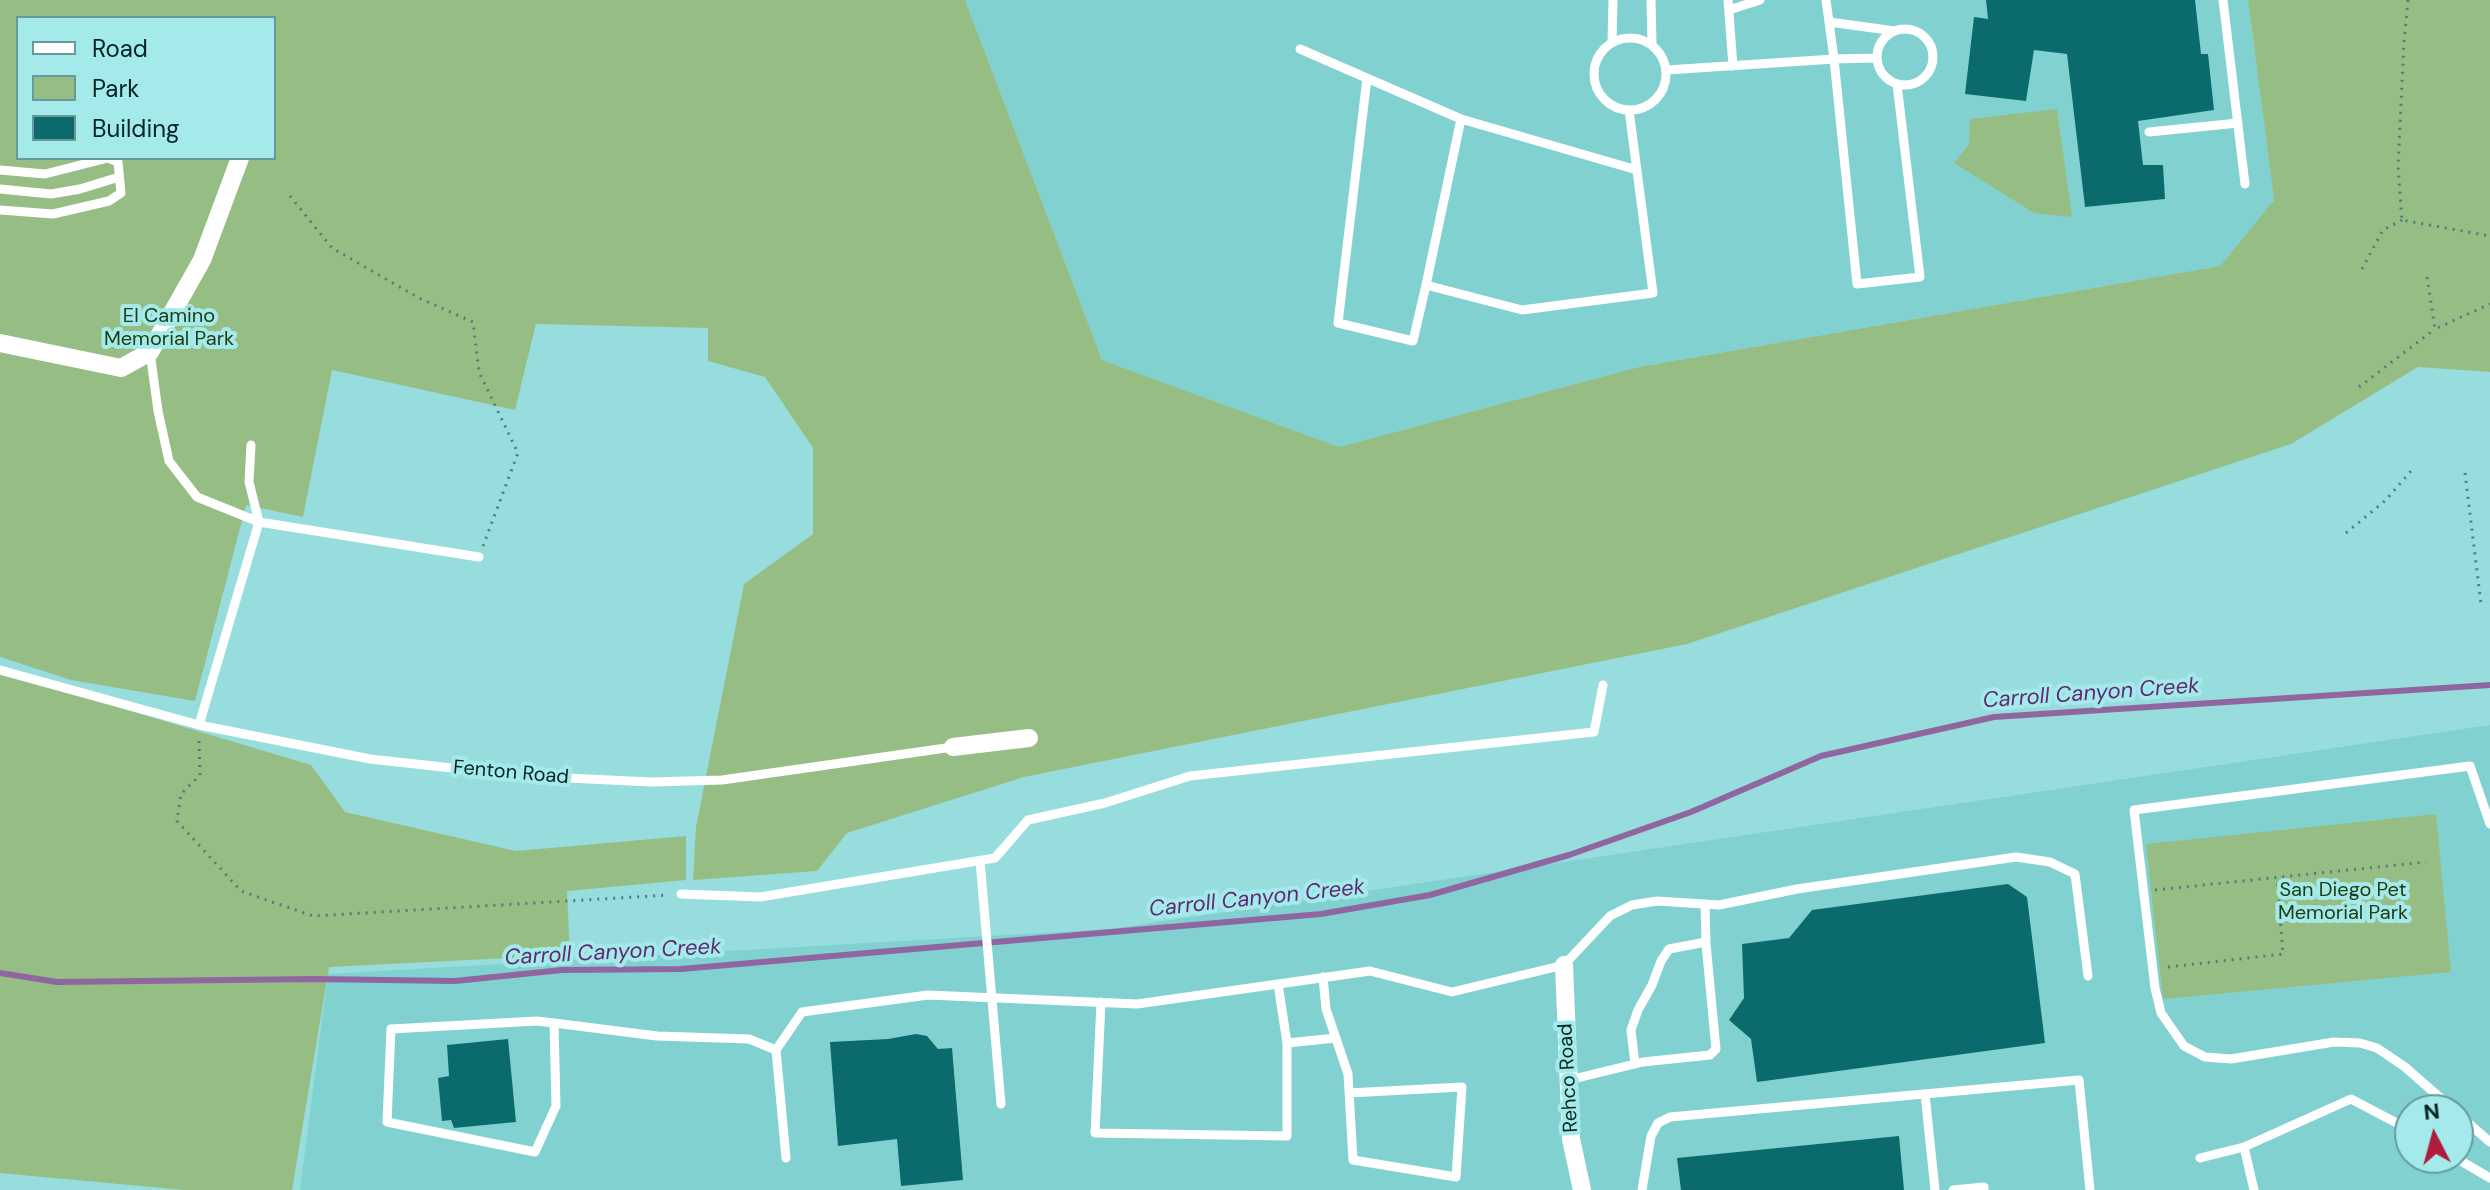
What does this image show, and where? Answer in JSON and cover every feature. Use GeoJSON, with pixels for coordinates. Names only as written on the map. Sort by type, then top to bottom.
{"type":"FeatureCollection","features":[{"type":"Feature","properties":{"kind":"street"},"geometry":{"type":"LineString","coordinates":[[0,343],[121,368],[150,352],[202,260],[239,160]]}},
{"type":"Feature","properties":{"kind":"street","name":"Fenton Road"},"geometry":{"type":"LineString","coordinates":[[953,747],[1029,738]]}},
{"type":"Feature","properties":{"kind":"street","name":"Rehco Road"},"geometry":{"type":"LineString","coordinates":[[1564,965],[1571,1139],[1582,1190]]}},
{"type":"Feature","properties":{"kind":"lane"},"geometry":{"type":"LineString","coordinates":[[1612,42],[1613,0]]}},
{"type":"Feature","properties":{"kind":"lane"},"geometry":{"type":"LineString","coordinates":[[1651,0],[1652,44]]}},
{"type":"Feature","properties":{"kind":"lane"},"geometry":{"type":"LineString","coordinates":[[1733,66],[1728,5],[1760,0]]}},
{"type":"Feature","properties":{"kind":"lane"},"geometry":{"type":"LineString","coordinates":[[1826,0],[1857,284],[1920,277],[1897,84]]}},
{"type":"Feature","properties":{"kind":"lane"},"geometry":{"type":"LineString","coordinates":[[2223,0],[2245,184]]}},
{"type":"Feature","properties":{"kind":"lane"},"geometry":{"type":"LineString","coordinates":[[1829,22],[1895,31],[1913,30],[1920,34],[1931,48],[1932,65],[1922,79],[1914,83],[1897,84],[1882,74],[1877,58],[1881,41],[1895,31]]}},
{"type":"Feature","properties":{"kind":"lane"},"geometry":{"type":"LineString","coordinates":[[1632,37],[1652,44],[1667,70],[1666,81],[1657,99],[1639,109],[1629,110],[1609,103],[1596,87],[1594,67],[1604,48],[1612,42],[1632,37]]}},
{"type":"Feature","properties":{"kind":"lane"},"geometry":{"type":"LineString","coordinates":[[1300,49],[1461,119],[1637,170]]}},
{"type":"Feature","properties":{"kind":"lane"},"geometry":{"type":"LineString","coordinates":[[1667,70],[1877,58]]}},
{"type":"Feature","properties":{"kind":"lane"},"geometry":{"type":"LineString","coordinates":[[1367,78],[1338,323],[1413,341],[1461,119]]}},
{"type":"Feature","properties":{"kind":"lane"},"geometry":{"type":"LineString","coordinates":[[1426,285],[1522,310],[1653,293],[1629,110]]}},
{"type":"Feature","properties":{"kind":"lane"},"geometry":{"type":"LineString","coordinates":[[2149,132],[2238,123]]}},
{"type":"Feature","properties":{"kind":"lane"},"geometry":{"type":"LineString","coordinates":[[0,170],[45,174],[100,160]]}},
{"type":"Feature","properties":{"kind":"lane"},"geometry":{"type":"LineString","coordinates":[[0,210],[53,214],[109,201],[121,193],[118,162],[113,160]]}},
{"type":"Feature","properties":{"kind":"lane"},"geometry":{"type":"LineString","coordinates":[[0,189],[51,194],[119,177]]}},
{"type":"Feature","properties":{"kind":"lane"},"geometry":{"type":"LineString","coordinates":[[150,352],[169,461],[197,497],[259,522],[479,557]]}},
{"type":"Feature","properties":{"kind":"lane"},"geometry":{"type":"LineString","coordinates":[[199,725],[259,522],[249,482],[251,445]]}},
{"type":"Feature","properties":{"kind":"lane","name":"Fenton Road"},"geometry":{"type":"LineString","coordinates":[[0,670],[199,725],[370,759],[525,776],[651,782],[722,780],[953,747]]}},
{"type":"Feature","properties":{"kind":"lane"},"geometry":{"type":"LineString","coordinates":[[681,894],[760,897],[995,858],[1028,820],[1105,803],[1190,776],[1594,732],[1603,685]]}},
{"type":"Feature","properties":{"kind":"lane"},"geometry":{"type":"LineString","coordinates":[[2436,1094],[2377,1048],[2360,1043],[2334,1042],[2231,1059],[2205,1057],[2184,1046],[2161,1013],[2134,810],[2470,766],[2490,824]]}},
{"type":"Feature","properties":{"kind":"lane"},"geometry":{"type":"LineString","coordinates":[[786,1158],[776,1050],[802,1012],[928,995],[1137,1004],[1370,971],[1452,992],[1564,965],[1610,916],[1632,905],[1657,901],[1719,905],[1797,889],[2016,857],[2050,862],[2075,874],[2088,976]]}},
{"type":"Feature","properties":{"kind":"lane"},"geometry":{"type":"LineString","coordinates":[[980,861],[1001,1104]]}},
{"type":"Feature","properties":{"kind":"lane"},"geometry":{"type":"LineString","coordinates":[[1569,1080],[1635,1064],[1710,1055],[1716,1049],[1705,904]]}},
{"type":"Feature","properties":{"kind":"lane"},"geometry":{"type":"LineString","coordinates":[[1635,1064],[1631,1030],[1661,961],[1669,949],[1706,942]]}},
{"type":"Feature","properties":{"kind":"lane"},"geometry":{"type":"LineString","coordinates":[[1323,977],[1326,1009],[1348,1074],[1349,1093],[1353,1160],[1456,1177],[1462,1087],[1349,1093]]}},
{"type":"Feature","properties":{"kind":"lane"},"geometry":{"type":"LineString","coordinates":[[1101,1002],[1095,1133],[1287,1136],[1287,1043],[1278,984]]}},
{"type":"Feature","properties":{"kind":"lane"},"geometry":{"type":"LineString","coordinates":[[554,1023],[556,1106],[535,1152],[387,1122],[391,1029],[537,1021],[554,1023],[657,1036],[749,1039],[776,1050]]}},
{"type":"Feature","properties":{"kind":"lane"},"geometry":{"type":"LineString","coordinates":[[1287,1043],[1336,1038]]}},
{"type":"Feature","properties":{"kind":"lane"},"geometry":{"type":"LineString","coordinates":[[1642,1190],[1651,1136],[1658,1123],[1670,1117],[2079,1080],[2090,1190]]}},
{"type":"Feature","properties":{"kind":"lane"},"geometry":{"type":"LineString","coordinates":[[1925,1094],[1935,1190]]}},
{"type":"Feature","properties":{"kind":"lane"},"geometry":{"type":"LineString","coordinates":[[2200,1158],[2244,1147],[2351,1099],[2394,1122]]}},
{"type":"Feature","properties":{"kind":"lane"},"geometry":{"type":"LineString","coordinates":[[2474,1128],[2490,1142]]}},
{"type":"Feature","properties":{"kind":"lane"},"geometry":{"type":"LineString","coordinates":[[2244,1147],[2254,1190]]}},
{"type":"Feature","properties":{"kind":"lane"},"geometry":{"type":"LineString","coordinates":[[1953,1190],[1984,1187],[1984,1190]]}},
{"type":"Feature","properties":{"kind":"path"},"geometry":{"type":"LineString","coordinates":[[2402,220],[2398,167],[2408,0]]}},
{"type":"Feature","properties":{"kind":"path"},"geometry":{"type":"LineString","coordinates":[[290,196],[332,248],[419,298],[473,322],[479,372],[518,453],[479,557]]}},
{"type":"Feature","properties":{"kind":"path"},"geometry":{"type":"LineString","coordinates":[[2362,269],[2383,230],[2402,220],[2490,236]]}},
{"type":"Feature","properties":{"kind":"path"},"geometry":{"type":"LineString","coordinates":[[2427,277],[2435,329]]}},
{"type":"Feature","properties":{"kind":"path"},"geometry":{"type":"LineString","coordinates":[[2359,387],[2435,329],[2490,304]]}},
{"type":"Feature","properties":{"kind":"path"},"geometry":{"type":"LineString","coordinates":[[2346,533],[2386,500],[2411,471]]}},
{"type":"Feature","properties":{"kind":"path"},"geometry":{"type":"LineString","coordinates":[[2465,473],[2481,604]]}},
{"type":"Feature","properties":{"kind":"path"},"geometry":{"type":"LineString","coordinates":[[199,725],[200,775],[181,794],[177,821],[241,891],[313,916],[681,894]]}},
{"type":"Feature","properties":{"kind":"path"},"geometry":{"type":"LineString","coordinates":[[2144,892],[2426,862]]}},
{"type":"Feature","properties":{"kind":"path"},"geometry":{"type":"LineString","coordinates":[[2153,969],[2283,954],[2277,878]]}},
{"type":"Feature","properties":{"kind":"shaded area"},"geometry":{"type":"Polygon","coordinates":[[[965,0],[2248,0],[2274,200],[2220,266],[1639,367],[1339,447],[1102,360],[965,0]]]}},
{"type":"Feature","properties":{"kind":"shaded area"},"geometry":{"type":"Polygon","coordinates":[[[2490,725],[2490,1190],[300,1190],[328,974],[1110,929],[2490,725]]]}},
{"type":"Feature","properties":{"kind":"green space","name":"El Camino Memorial Park"},"geometry":{"type":"Polygon","coordinates":[[[0,0],[965,0],[1102,360],[1339,447],[1639,367],[2220,266],[2274,200],[2248,0],[2490,0],[2490,372],[2418,367],[2291,444],[1687,644],[1024,777],[847,833],[817,871],[693,880],[696,827],[744,584],[813,534],[813,448],[765,377],[708,361],[708,328],[536,324],[515,410],[332,370],[303,517],[246,505],[195,701],[71,680],[0,657],[0,0]]]}},
{"type":"Feature","properties":{"kind":"green space"},"geometry":{"type":"Polygon","coordinates":[[[2057,109],[2072,217],[2034,213],[1954,163],[1969,144],[1970,119],[2057,109]]]}},
{"type":"Feature","properties":{"kind":"green space"},"geometry":{"type":"Polygon","coordinates":[[[0,672],[311,765],[345,812],[516,851],[686,836],[686,880],[567,891],[570,955],[329,967],[292,1190],[184,1190],[0,1173],[0,672]]]}},
{"type":"Feature","properties":{"kind":"green space","name":"San Diego Pet Memorial Park"},"geometry":{"type":"Polygon","coordinates":[[[2436,814],[2451,972],[2163,999],[2146,844],[2436,814]]]}},
{"type":"Feature","properties":{"kind":"building"},"geometry":{"type":"Polygon","coordinates":[[[1986,0],[2195,0],[2201,54],[2208,54],[2214,110],[2138,121],[2143,165],[2163,165],[2165,199],[2085,207],[2067,54],[2034,50],[2026,101],[1965,94],[1974,17],[1988,19],[1986,0]]]}},
{"type":"Feature","properties":{"kind":"building"},"geometry":{"type":"Polygon","coordinates":[[[2008,884],[2027,897],[2045,1043],[1757,1082],[1751,1039],[1729,1020],[1744,998],[1742,944],[1789,938],[1812,910],[2008,884]]]}},
{"type":"Feature","properties":{"kind":"building"},"geometry":{"type":"Polygon","coordinates":[[[916,1034],[927,1036],[938,1049],[952,1048],[963,1180],[901,1186],[897,1139],[838,1146],[830,1042],[916,1034]]]}},
{"type":"Feature","properties":{"kind":"building"},"geometry":{"type":"Polygon","coordinates":[[[508,1039],[516,1122],[454,1128],[451,1120],[442,1121],[438,1078],[449,1076],[447,1045],[508,1039]]]}},
{"type":"Feature","properties":{"kind":"building"},"geometry":{"type":"Polygon","coordinates":[[[1899,1136],[1904,1190],[1681,1190],[1677,1158],[1899,1136]]]}},
{"type":"Feature","properties":{"kind":"waterway","name":"Carroll Canyon Creek"},"geometry":{"type":"LineString","coordinates":[[0,973],[57,982],[455,981],[562,970],[681,969],[1321,914],[1430,895],[1569,855],[1691,812],[1821,756],[1994,717],[2490,685]]}}]}
